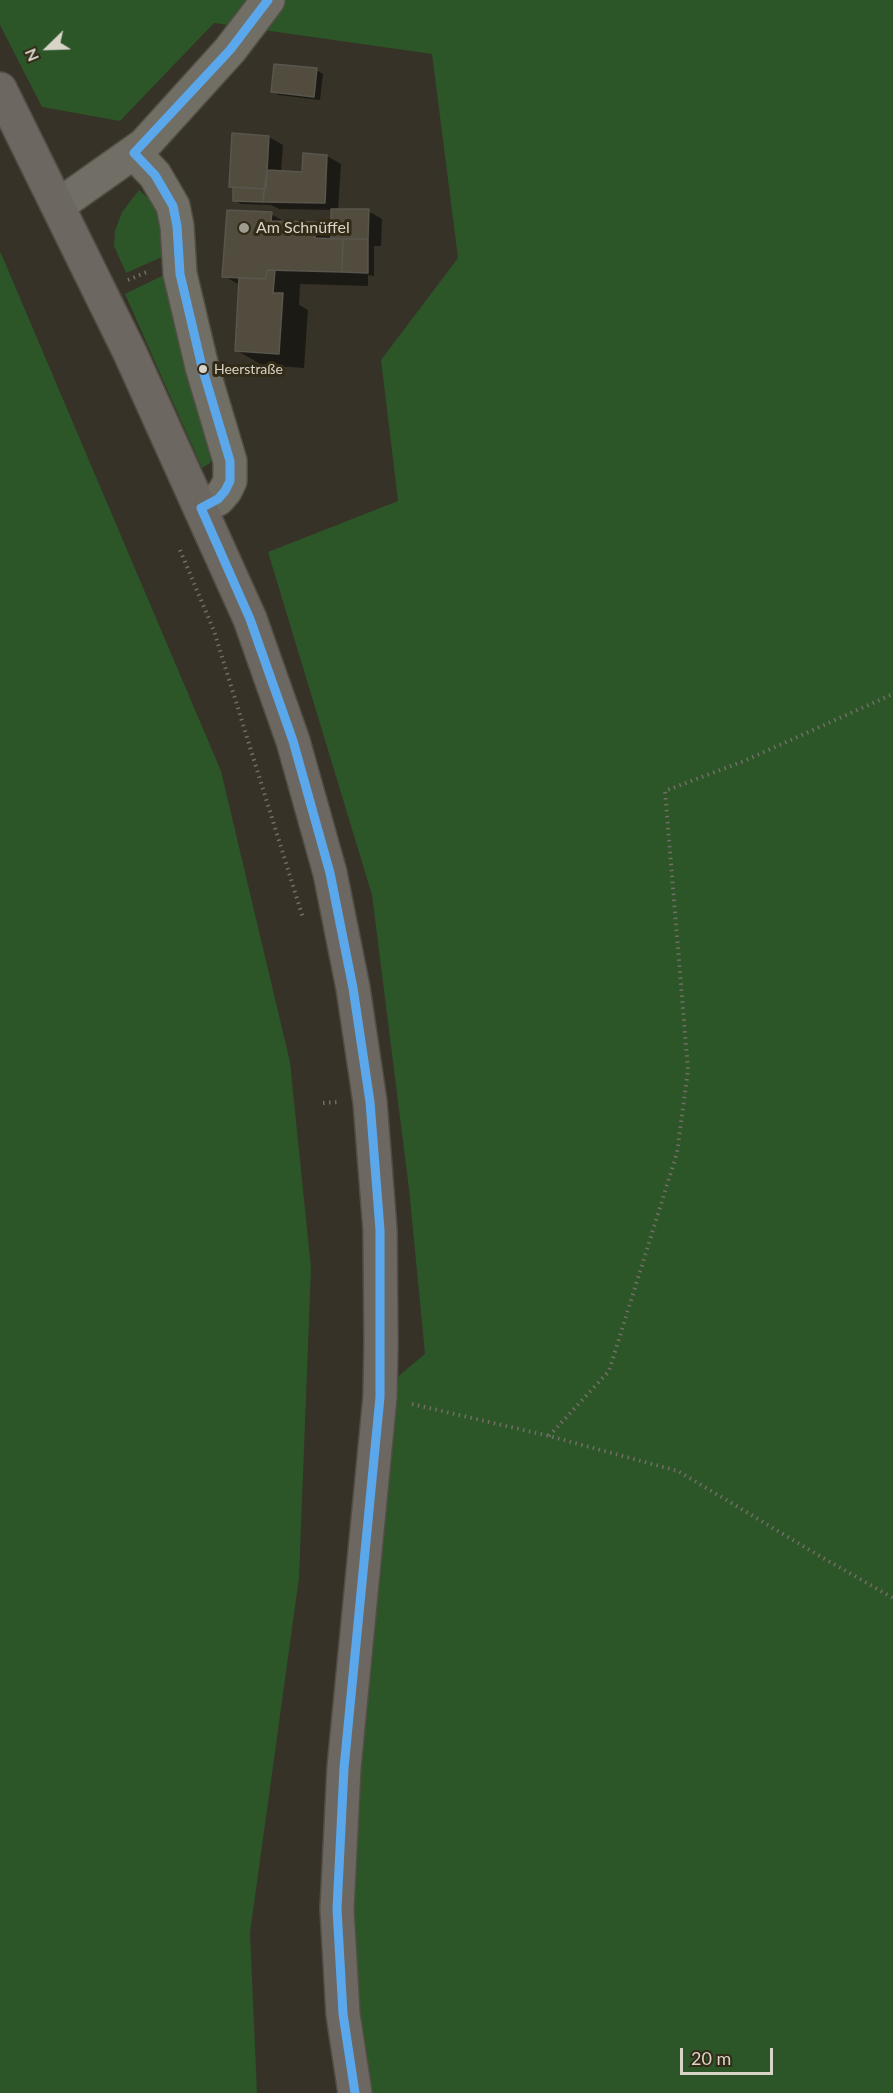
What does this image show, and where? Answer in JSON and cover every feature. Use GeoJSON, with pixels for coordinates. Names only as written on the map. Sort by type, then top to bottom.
{"type":"FeatureCollection","features":[{"type":"Feature","properties":{"kind":"main road"},"geometry":{"type":"LineString","coordinates":[[0,89],[130,353],[250,619],[293,741],[330,873],[353,988],[370,1102],[380,1230],[381,1343],[380,1397],[344,1768],[337,1909],[343,2014],[355,2093]]}},
{"type":"Feature","properties":{"kind":"street"},"geometry":{"type":"LineString","coordinates":[[58,205],[134,153],[230,50],[268,0]]}},
{"type":"Feature","properties":{"kind":"street"},"geometry":{"type":"LineString","coordinates":[[134,153],[155,175],[173,206],[177,226],[180,273],[202,367],[230,461],[230,481],[225,491],[218,499],[201,508]]}},
{"type":"Feature","properties":{"kind":"path"},"geometry":{"type":"LineString","coordinates":[[179,546],[214,632],[305,923]]}},
{"type":"Feature","properties":{"kind":"path"},"geometry":{"type":"LineString","coordinates":[[549,1436],[609,1371],[676,1153],[688,1070],[665,791],[744,761],[893,694]]}},
{"type":"Feature","properties":{"kind":"path"},"geometry":{"type":"LineString","coordinates":[[339,1091],[343,1110]]}},
{"type":"Feature","properties":{"kind":"path"},"geometry":{"type":"LineString","coordinates":[[380,1397],[549,1436],[678,1471],[893,1598]]}},
{"type":"Feature","properties":{"kind":"green space"},"geometry":{"type":"Polygon","coordinates":[[[0,0],[893,0],[893,2093],[372,2093],[349,1981],[347,1847],[390,1383],[425,1354],[409,1189],[372,895],[268,552],[398,501],[381,360],[458,258],[432,54],[214,23],[120,121],[42,107],[0,25],[0,0]]]}},
{"type":"Feature","properties":{"kind":"green space"},"geometry":{"type":"Polygon","coordinates":[[[139,190],[150,200],[158,213],[163,228],[164,256],[126,273],[114,246],[115,231],[122,212],[139,190]]]}},
{"type":"Feature","properties":{"kind":"green space"},"geometry":{"type":"Polygon","coordinates":[[[0,251],[221,771],[290,1062],[311,1268],[299,1578],[250,1933],[257,2093],[0,2093],[0,251]]]}},
{"type":"Feature","properties":{"kind":"green space"},"geometry":{"type":"Polygon","coordinates":[[[166,274],[172,318],[213,454],[210,463],[202,468],[125,294],[166,274]]]}},
{"type":"Feature","properties":{"kind":"building"},"geometry":{"type":"Polygon","coordinates":[[[274,64],[317,68],[314,97],[271,92],[274,64]]]}},
{"type":"Feature","properties":{"kind":"building"},"geometry":{"type":"Polygon","coordinates":[[[232,133],[269,136],[266,189],[229,187],[232,133]]]}},
{"type":"Feature","properties":{"kind":"building"},"geometry":{"type":"Polygon","coordinates":[[[303,153],[327,155],[325,203],[263,202],[267,170],[302,172],[303,153]]]}},
{"type":"Feature","properties":{"kind":"building"},"geometry":{"type":"Polygon","coordinates":[[[233,187],[264,189],[263,202],[233,201],[233,187]]]}},
{"type":"Feature","properties":{"kind":"building"},"geometry":{"type":"Polygon","coordinates":[[[331,209],[369,209],[368,239],[331,239],[331,209]]]}},
{"type":"Feature","properties":{"kind":"building"},"geometry":{"type":"Polygon","coordinates":[[[227,210],[272,212],[271,221],[315,222],[315,238],[343,239],[342,272],[267,270],[266,279],[222,277],[227,210]]]}},
{"type":"Feature","properties":{"kind":"building"},"geometry":{"type":"Polygon","coordinates":[[[343,239],[368,239],[368,273],[342,272],[343,239]]]}},
{"type":"Feature","properties":{"kind":"building"},"geometry":{"type":"Polygon","coordinates":[[[267,270],[275,270],[273,293],[283,293],[279,354],[235,351],[239,278],[266,279],[267,270]]]}},
{"type":"Feature","properties":{"kind":"transit line"},"geometry":{"type":"LineString","coordinates":[[134,153],[230,50],[268,0]]}},
{"type":"Feature","properties":{"kind":"transit line"},"geometry":{"type":"LineString","coordinates":[[134,153],[155,175],[173,206],[177,226],[180,274],[202,367],[230,461],[230,481],[225,491],[218,499],[201,508]]}},
{"type":"Feature","properties":{"kind":"transit line"},"geometry":{"type":"LineString","coordinates":[[201,508],[250,619],[293,741],[330,873],[353,988],[370,1102],[380,1230],[380,1397],[344,1768],[337,1909],[343,2014],[355,2093]]}},
{"type":"Feature","properties":{"kind":"place","name":"Am Schnüffel"},"geometry":{"type":"Point","coordinates":[244,228]}},
{"type":"Feature","properties":{"kind":"place","name":"Heerstraße"},"geometry":{"type":"Point","coordinates":[203,369]}}]}
